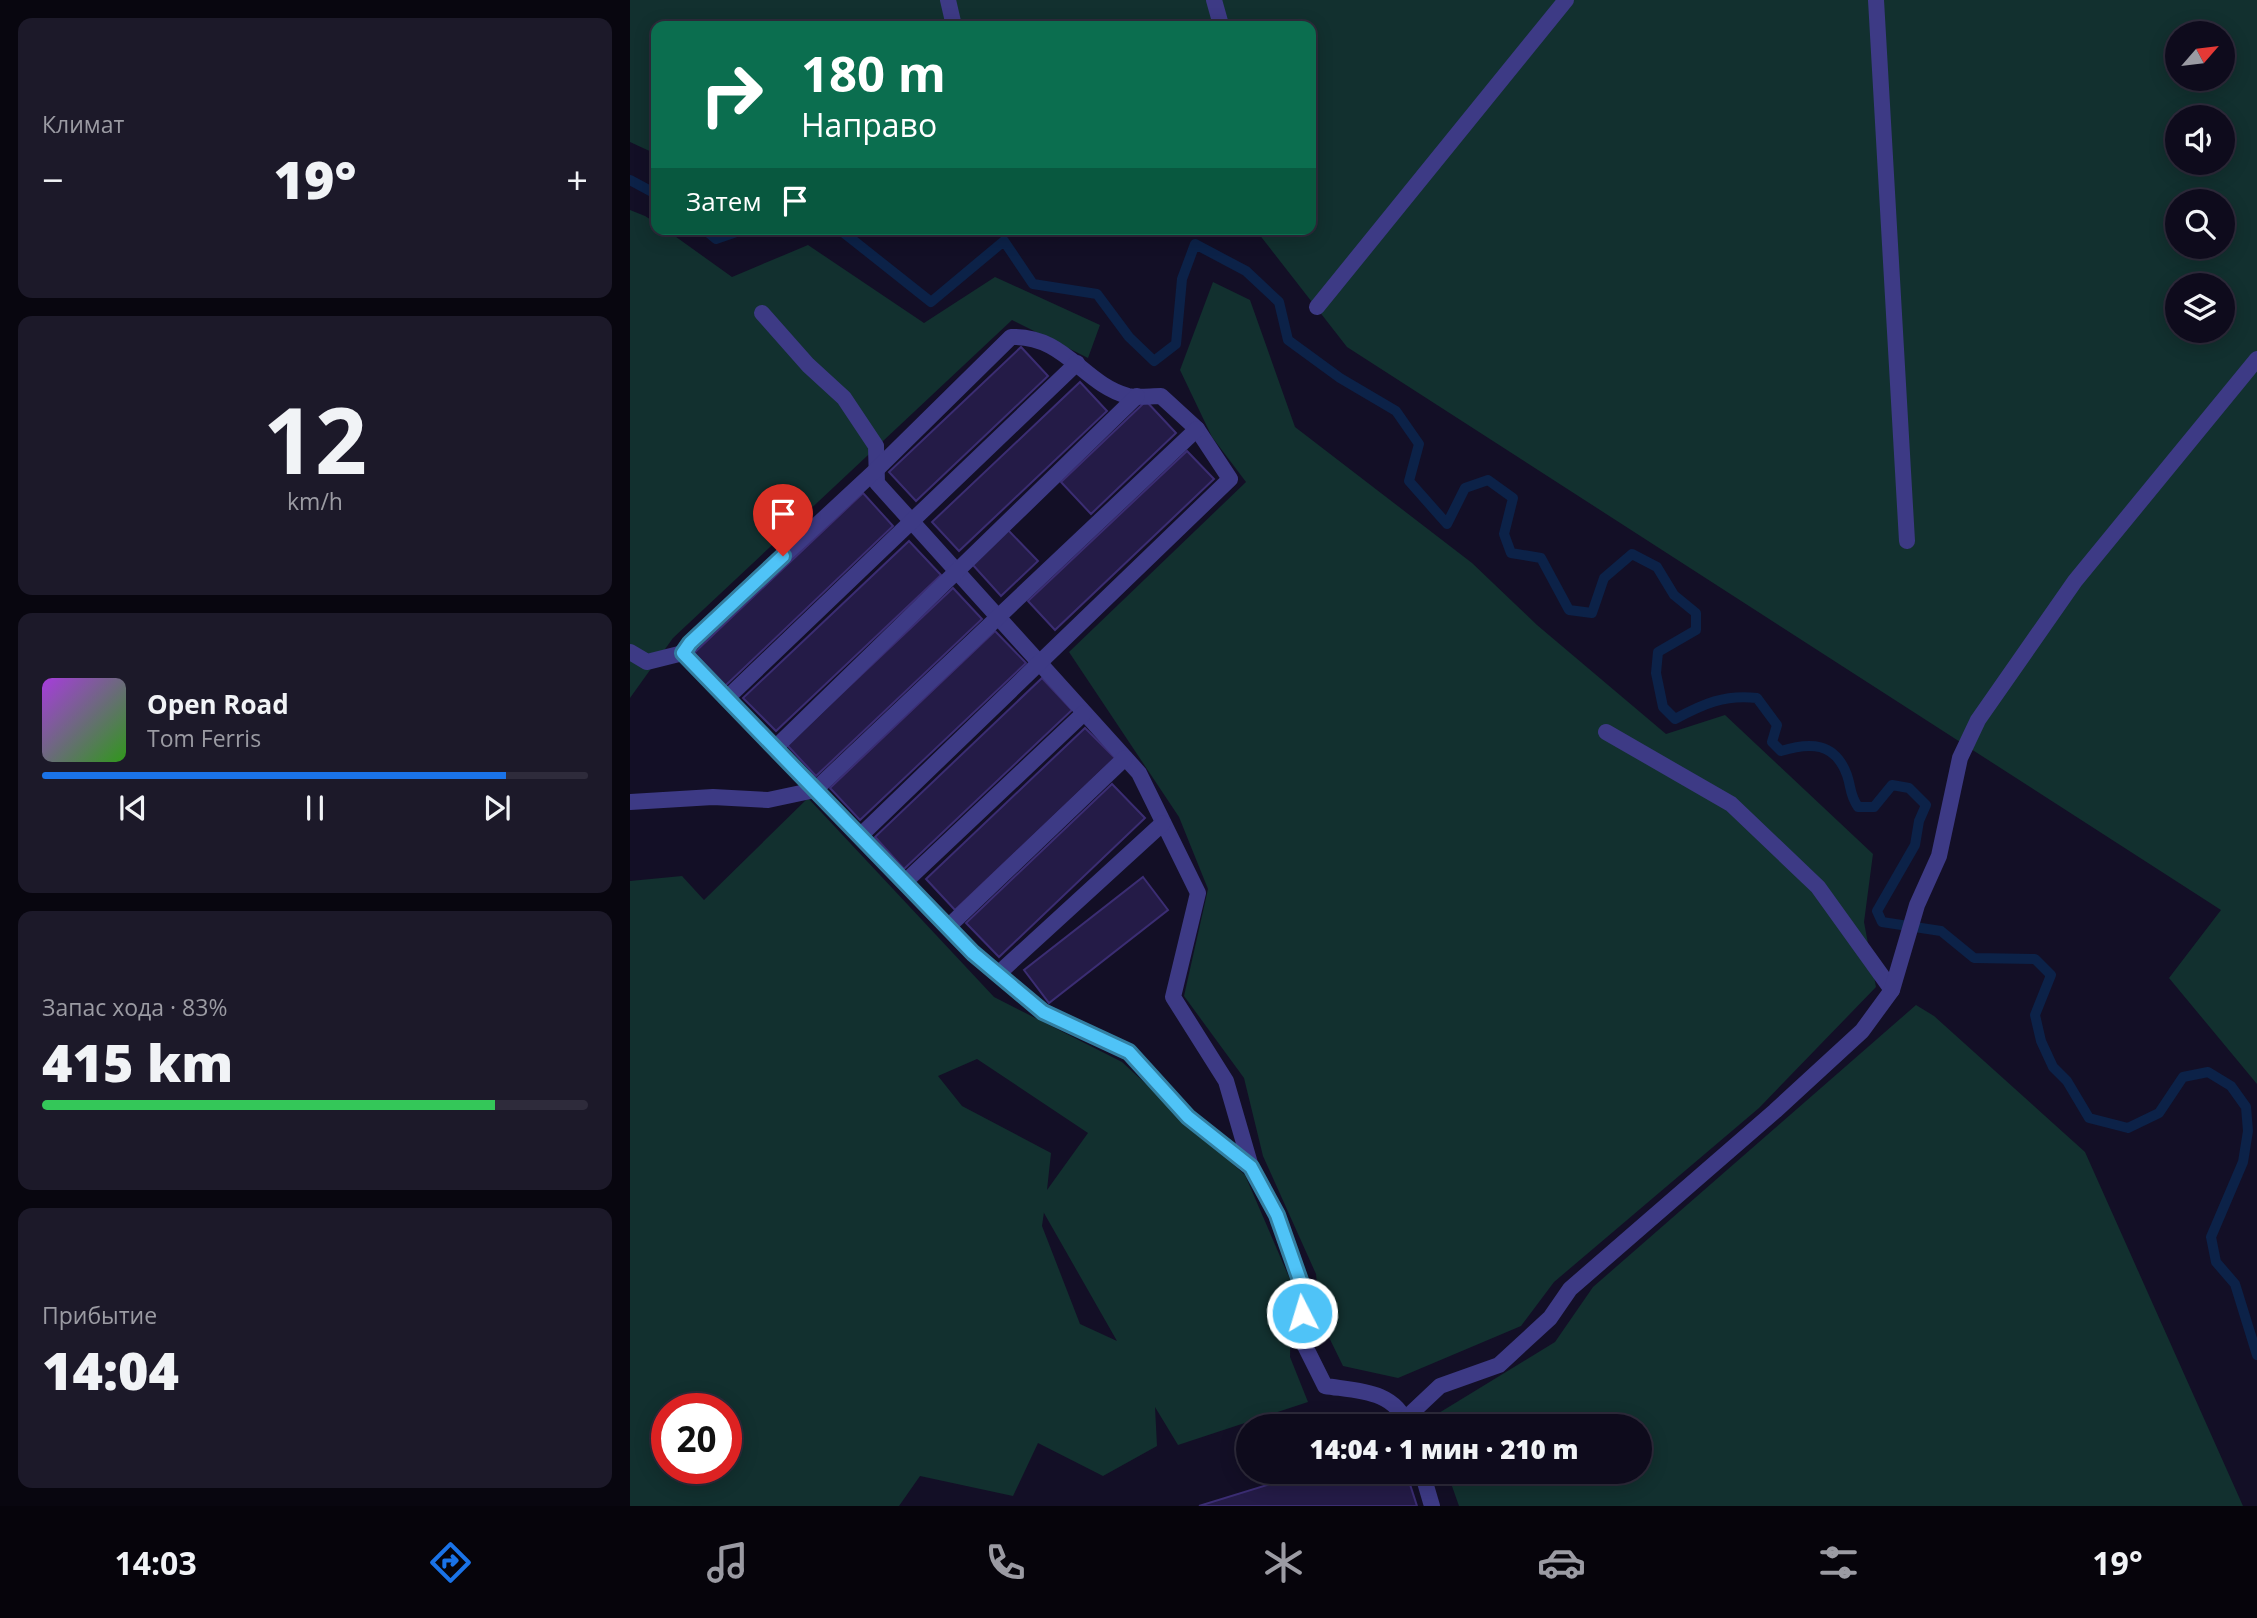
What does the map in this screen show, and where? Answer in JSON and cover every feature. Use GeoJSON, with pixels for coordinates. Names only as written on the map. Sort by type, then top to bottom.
{"type":"FeatureCollection","features":[{"type":"Feature","properties":{"kind":"lane"},"geometry":{"type":"LineString","coordinates":[[948,0],[953,21]]}},
{"type":"Feature","properties":{"kind":"lane"},"geometry":{"type":"LineString","coordinates":[[1214,0],[1219,21]]}},
{"type":"Feature","properties":{"kind":"lane"},"geometry":{"type":"LineString","coordinates":[[1317,307],[1566,0]]}},
{"type":"Feature","properties":{"kind":"lane"},"geometry":{"type":"LineString","coordinates":[[1875,0],[1907,541]]}},
{"type":"Feature","properties":{"kind":"lane"},"geometry":{"type":"LineString","coordinates":[[762,313],[808,365],[844,398],[876,446],[877,483],[1139,773],[1198,892],[1173,997],[1226,1081],[1251,1167],[1277,1215],[1302,1286],[1303,1340],[1325,1385],[1385,1396],[1400,1414]]}},
{"type":"Feature","properties":{"kind":"lane"},"geometry":{"type":"LineString","coordinates":[[630,652],[647,662],[683,653],[690,643],[876,470],[1012,337],[1031,337],[1067,355],[1102,384],[1129,396],[1161,396],[1197,429],[1230,479],[860,836]]}},
{"type":"Feature","properties":{"kind":"lane"},"geometry":{"type":"LineString","coordinates":[[1414,1414],[1440,1386],[1499,1365],[1550,1318],[1570,1289],[1775,1111],[1862,1031],[1892,990],[1917,905],[1939,856],[1960,758],[1978,720],[2075,581],[2257,359]]}},
{"type":"Feature","properties":{"kind":"lane"},"geometry":{"type":"LineString","coordinates":[[727,698],[1077,363]]}},
{"type":"Feature","properties":{"kind":"lane"},"geometry":{"type":"LineString","coordinates":[[775,748],[1137,396]]}},
{"type":"Feature","properties":{"kind":"lane"},"geometry":{"type":"LineString","coordinates":[[630,802],[713,797],[768,800],[815,790],[1197,429]]}},
{"type":"Feature","properties":{"kind":"lane"},"geometry":{"type":"LineString","coordinates":[[683,653],[948,927],[998,974],[1043,1012],[1129,1052],[1188,1117],[1251,1167]]}},
{"type":"Feature","properties":{"kind":"lane"},"geometry":{"type":"LineString","coordinates":[[905,882],[1084,713]]}},
{"type":"Feature","properties":{"kind":"lane"},"geometry":{"type":"LineString","coordinates":[[1606,732],[1731,804],[1818,887],[1892,990]]}},
{"type":"Feature","properties":{"kind":"lane"},"geometry":{"type":"LineString","coordinates":[[948,927],[1125,758]]}},
{"type":"Feature","properties":{"kind":"lane"},"geometry":{"type":"LineString","coordinates":[[998,974],[1163,823]]}},
{"type":"Feature","properties":{"kind":"lane"},"geometry":{"type":"LineString","coordinates":[[1426,1484],[1432,1506]]}},
{"type":"Feature","properties":{"kind":"green space"},"geometry":{"type":"Polygon","coordinates":[[[630,0],[2257,0],[2257,1084],[2169,978],[2221,910],[1347,347],[1260,235],[1316,235],[1316,21],[651,21],[651,152],[630,142],[630,0]]]}},
{"type":"Feature","properties":{"kind":"green space"},"geometry":{"type":"Polygon","coordinates":[[[630,210],[651,220],[651,235],[673,235],[732,277],[808,245],[924,323],[995,277],[1100,325],[1088,358],[1012,320],[673,638],[630,698],[630,210]]]}},
{"type":"Feature","properties":{"kind":"green space"},"geometry":{"type":"Polygon","coordinates":[[[1213,282],[1250,300],[1295,427],[1472,563],[1537,625],[1666,734],[1725,715],[1873,854],[1864,922],[1876,987],[1759,1108],[1554,1282],[1521,1326],[1398,1378],[1343,1366],[1320,1319],[1316,1274],[1263,1156],[1244,1078],[1184,996],[1208,889],[1179,817],[1069,652],[1246,482],[1212,437],[1180,370],[1213,282]]]}},
{"type":"Feature","properties":{"kind":"green space"},"geometry":{"type":"Polygon","coordinates":[[[808,798],[994,997],[1122,1062],[1245,1175],[1292,1284],[1290,1357],[1308,1402],[1272,1414],[1236,1414],[1236,1426],[1178,1445],[1155,1407],[1157,1446],[1103,1476],[1038,1443],[1013,1496],[920,1476],[899,1506],[630,1506],[630,881],[682,876],[704,900],[808,798]],[[977,1059],[938,1076],[962,1106],[1051,1153],[1047,1190],[1088,1133],[977,1059]],[[1044,1212],[1042,1226],[1080,1324],[1117,1341],[1044,1212]]]}},
{"type":"Feature","properties":{"kind":"green space"},"geometry":{"type":"Polygon","coordinates":[[[1916,1005],[1934,1016],[2085,1152],[2243,1506],[1459,1506],[1451,1484],[1652,1484],[1652,1414],[1437,1414],[1555,1342],[1593,1287],[1916,1005]]]}},
{"type":"Feature","properties":{"kind":"building"},"geometry":{"type":"Polygon","coordinates":[[[1021,347],[1048,376],[916,501],[889,472],[1021,347]]]}},
{"type":"Feature","properties":{"kind":"building"},"geometry":{"type":"Polygon","coordinates":[[[1080,382],[1107,411],[959,551],[932,522],[1080,382]]]}},
{"type":"Feature","properties":{"kind":"building"},"geometry":{"type":"Polygon","coordinates":[[[1146,401],[1176,433],[1091,514],[1061,482],[1146,401]]]}},
{"type":"Feature","properties":{"kind":"building"},"geometry":{"type":"Polygon","coordinates":[[[1187,451],[1214,479],[1055,630],[1028,601],[1187,451]]]}},
{"type":"Feature","properties":{"kind":"building"},"geometry":{"type":"Polygon","coordinates":[[[863,493],[893,526],[725,686],[694,653],[863,493]]]}},
{"type":"Feature","properties":{"kind":"building"},"geometry":{"type":"Polygon","coordinates":[[[1008,530],[1038,561],[1001,596],[972,564],[1008,530]]]}},
{"type":"Feature","properties":{"kind":"building"},"geometry":{"type":"Polygon","coordinates":[[[909,541],[941,575],[776,731],[743,698],[909,541]]]}},
{"type":"Feature","properties":{"kind":"building"},"geometry":{"type":"Polygon","coordinates":[[[953,588],[982,619],[816,776],[787,745],[953,588]]]}},
{"type":"Feature","properties":{"kind":"building"},"geometry":{"type":"Polygon","coordinates":[[[995,631],[1026,663],[860,820],[830,788],[995,631]]]}},
{"type":"Feature","properties":{"kind":"building"},"geometry":{"type":"Polygon","coordinates":[[[1042,678],[1072,710],[904,869],[875,837],[1042,678]]]}},
{"type":"Feature","properties":{"kind":"building"},"geometry":{"type":"Polygon","coordinates":[[[1085,728],[1115,758],[955,910],[926,879],[1085,728]]]}},
{"type":"Feature","properties":{"kind":"building"},"geometry":{"type":"Polygon","coordinates":[[[1112,784],[1145,818],[999,957],[966,923],[1112,784]]]}},
{"type":"Feature","properties":{"kind":"building"},"geometry":{"type":"Polygon","coordinates":[[[1143,877],[1168,910],[1049,1003],[1024,970],[1143,877]]]}},
{"type":"Feature","properties":{"kind":"building"},"geometry":{"type":"Polygon","coordinates":[[[1270,1484],[1410,1484],[1417,1506],[1199,1506],[1270,1484]]]}},
{"type":"Feature","properties":{"kind":"waterway"},"geometry":{"type":"LineString","coordinates":[[630,180],[651,191]]}},
{"type":"Feature","properties":{"kind":"waterway"},"geometry":{"type":"LineString","coordinates":[[711,235],[716,239],[728,235]]}},
{"type":"Feature","properties":{"kind":"waterway"},"geometry":{"type":"LineString","coordinates":[[847,235],[931,302],[1004,241],[1033,284],[1097,294],[1129,337],[1154,361],[1176,344],[1182,279],[1195,244],[1246,271],[1279,302],[1288,340],[1340,378],[1396,411],[1419,444],[1409,481],[1447,524],[1465,488],[1488,480],[1513,498],[1504,534],[1511,553],[1541,558],[1569,610],[1592,613],[1604,578],[1632,554],[1657,567],[1674,595],[1696,613],[1696,630],[1658,652],[1656,673],[1663,707],[1675,719],[1714,701],[1735,697],[1757,698],[1777,725],[1772,742],[1781,751],[1811,746],[1820,747],[1836,756],[1847,775],[1858,807],[1874,807],[1892,785],[1909,788],[1926,805],[1919,821],[1915,845],[1877,911],[1882,922],[1941,931],[1974,958],[2035,959],[2051,975],[2035,1015],[2041,1041],[2053,1067],[2067,1081],[2089,1118],[2128,1128],[2159,1113],[2183,1077],[2208,1072],[2231,1086],[2246,1107],[2248,1131],[2243,1162],[2211,1237],[2216,1262],[2235,1284],[2257,1355]]}},
{"type":"Feature","properties":{"kind":"route"},"geometry":{"type":"LineString","coordinates":[[783,556],[690,643],[683,653],[973,953],[1043,1012],[1129,1052],[1188,1117],[1251,1167],[1277,1215],[1302,1286],[1302,1313]]}}]}
